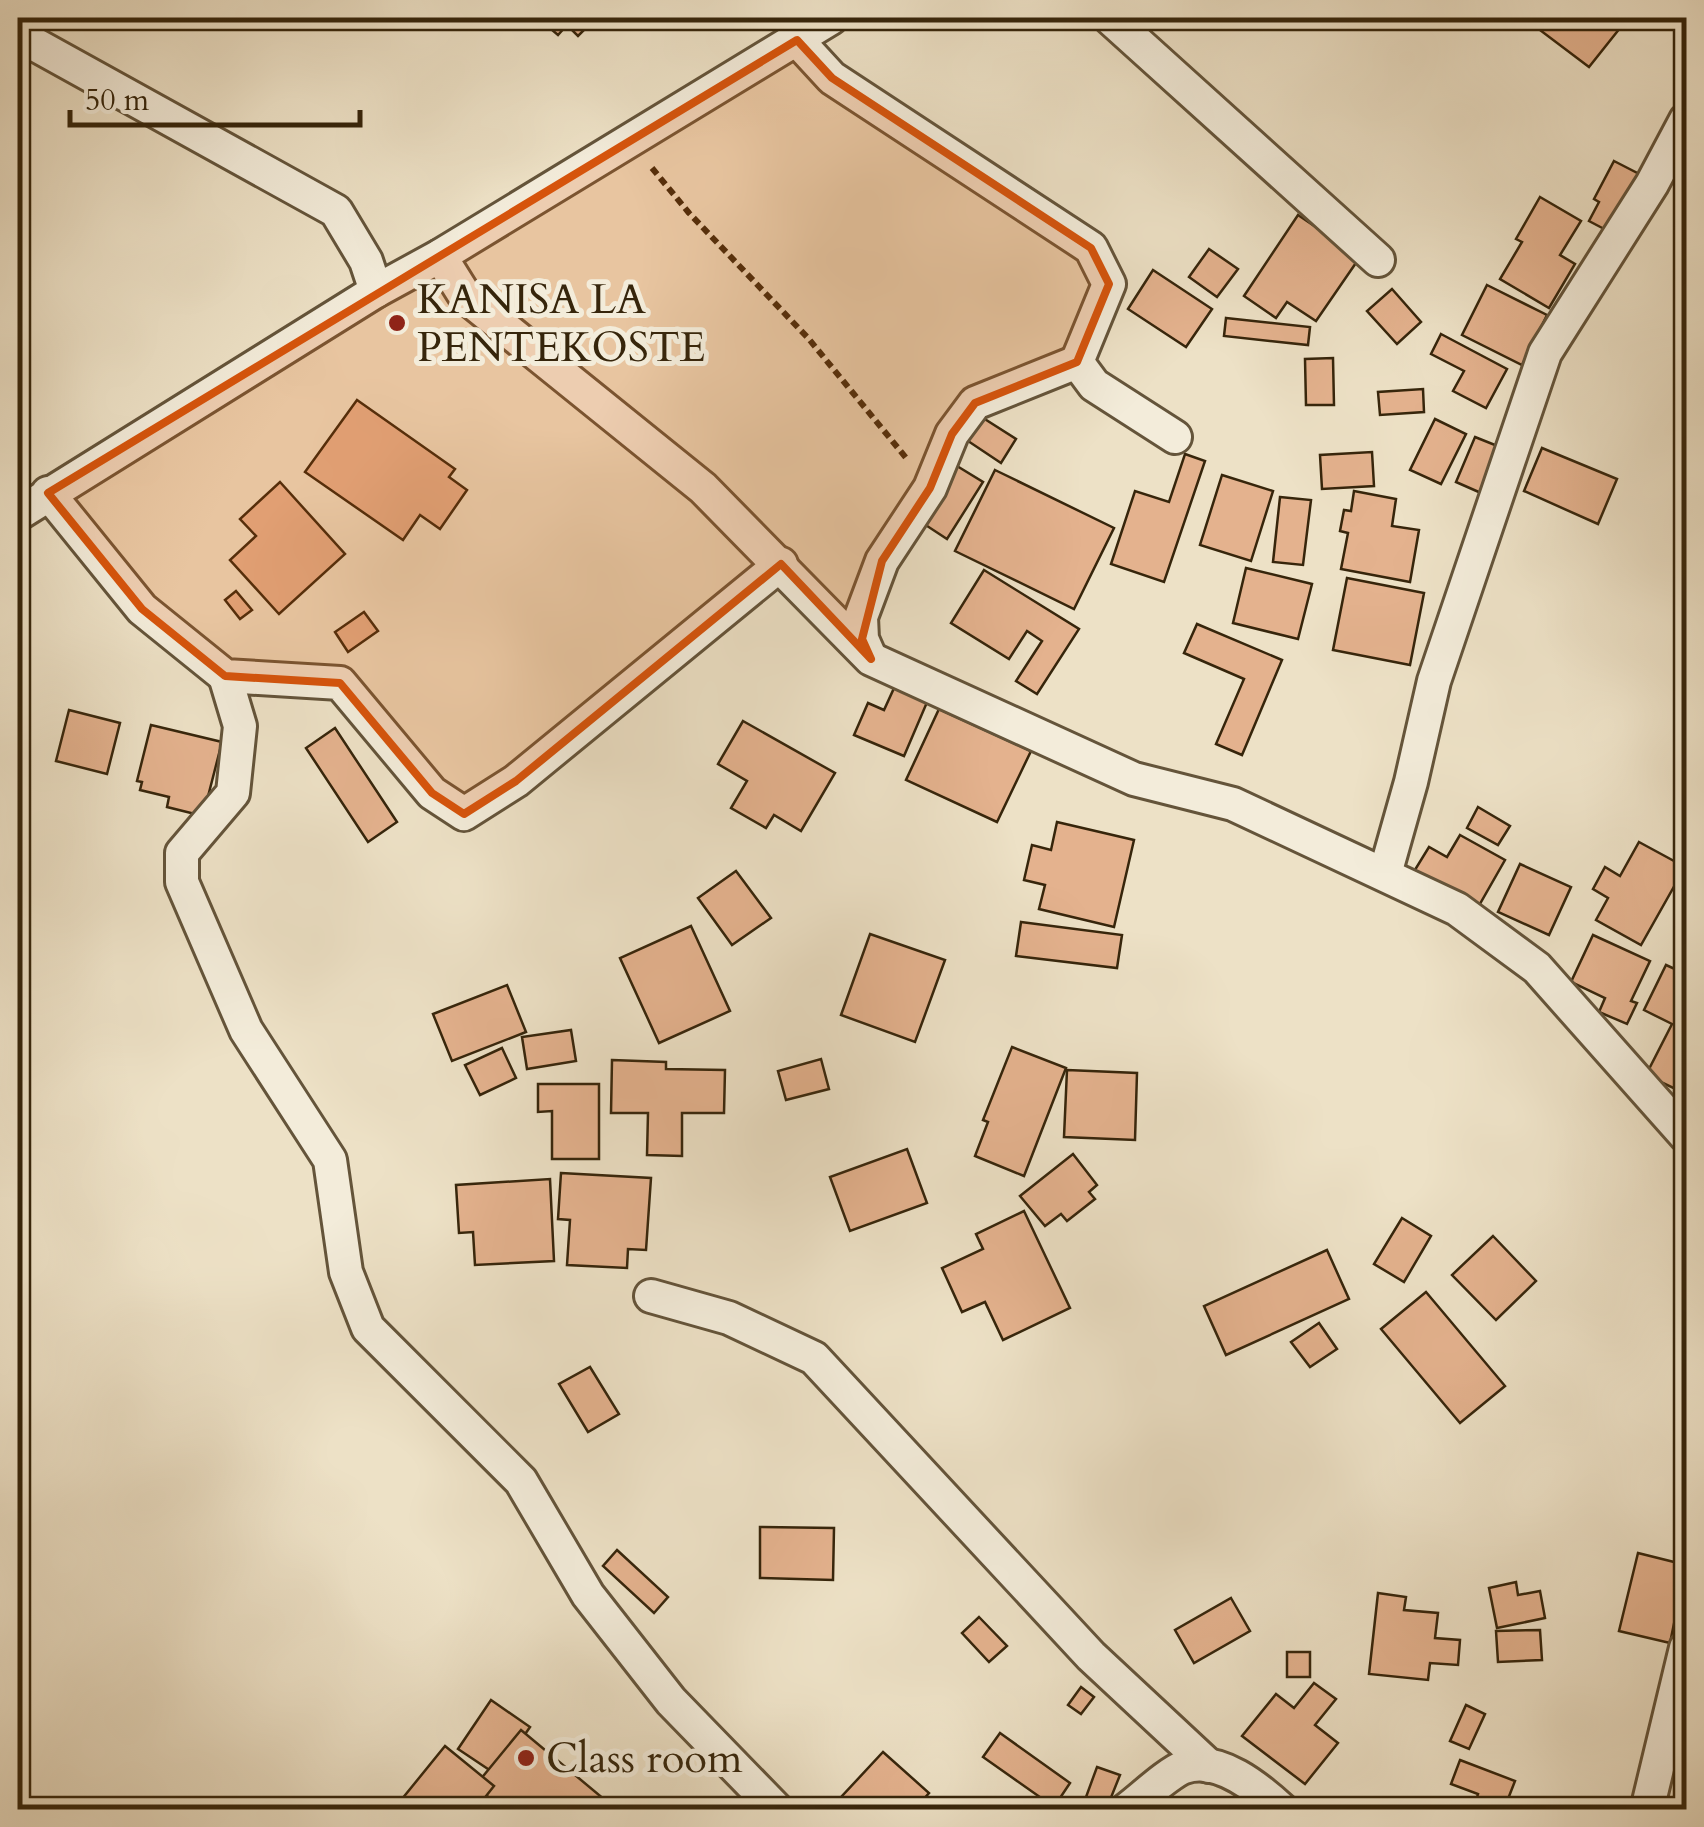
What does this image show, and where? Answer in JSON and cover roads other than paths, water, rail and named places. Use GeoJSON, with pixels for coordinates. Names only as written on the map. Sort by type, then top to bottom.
{"type":"FeatureCollection","features":[{"type":"Feature","properties":{"kind":"street"},"geometry":{"type":"LineString","coordinates":[[18,514],[376,291],[831,18]]}},
{"type":"Feature","properties":{"kind":"street"},"geometry":{"type":"LineString","coordinates":[[1110,18],[1378,260]]}},
{"type":"Feature","properties":{"kind":"street"},"geometry":{"type":"LineString","coordinates":[[18,35],[336,211],[366,261],[376,291]]}},
{"type":"Feature","properties":{"kind":"street"},"geometry":{"type":"LineString","coordinates":[[797,40],[832,78],[1091,248],[1109,284],[1077,362],[975,403],[952,434],[930,488],[882,561],[861,617],[862,639],[871,660]]}},
{"type":"Feature","properties":{"kind":"street"},"geometry":{"type":"LineString","coordinates":[[1384,874],[1411,782],[1434,681],[1545,353],[1652,184],[1686,120]]}},
{"type":"Feature","properties":{"kind":"street"},"geometry":{"type":"LineString","coordinates":[[440,256],[465,296],[703,488],[871,660],[1134,778],[1233,804],[1456,909],[1537,968],[1686,1136]]}},
{"type":"Feature","properties":{"kind":"street"},"geometry":{"type":"LineString","coordinates":[[1077,362],[1094,385],[1175,437]]}},
{"type":"Feature","properties":{"kind":"street"},"geometry":{"type":"LineString","coordinates":[[48,493],[142,608],[225,676],[240,726],[233,793],[182,852],[182,882],[246,1030],[330,1160],[346,1272],[368,1328],[521,1481],[588,1595],[672,1702],[778,1810]]}},
{"type":"Feature","properties":{"kind":"street"},"geometry":{"type":"LineString","coordinates":[[225,676],[340,683],[432,793],[464,814],[516,781],[781,564]]}},
{"type":"Feature","properties":{"kind":"street"},"geometry":{"type":"LineString","coordinates":[[652,1296],[729,1318],[814,1358],[1091,1656],[1210,1766],[1254,1784],[1282,1810]]}},
{"type":"Feature","properties":{"kind":"street"},"geometry":{"type":"LineString","coordinates":[[1648,1810],[1686,1648]]}},
{"type":"Feature","properties":{"kind":"street"},"geometry":{"type":"LineString","coordinates":[[1126,1810],[1184,1767],[1210,1766]]}},
{"type":"Feature","properties":{"kind":"place","name":"KANISA LA PENTEKOSTE"},"geometry":{"type":"Point","coordinates":[397,323]}},
{"type":"Feature","properties":{"kind":"place","name":"Class room"},"geometry":{"type":"Point","coordinates":[526,1758]}}]}
